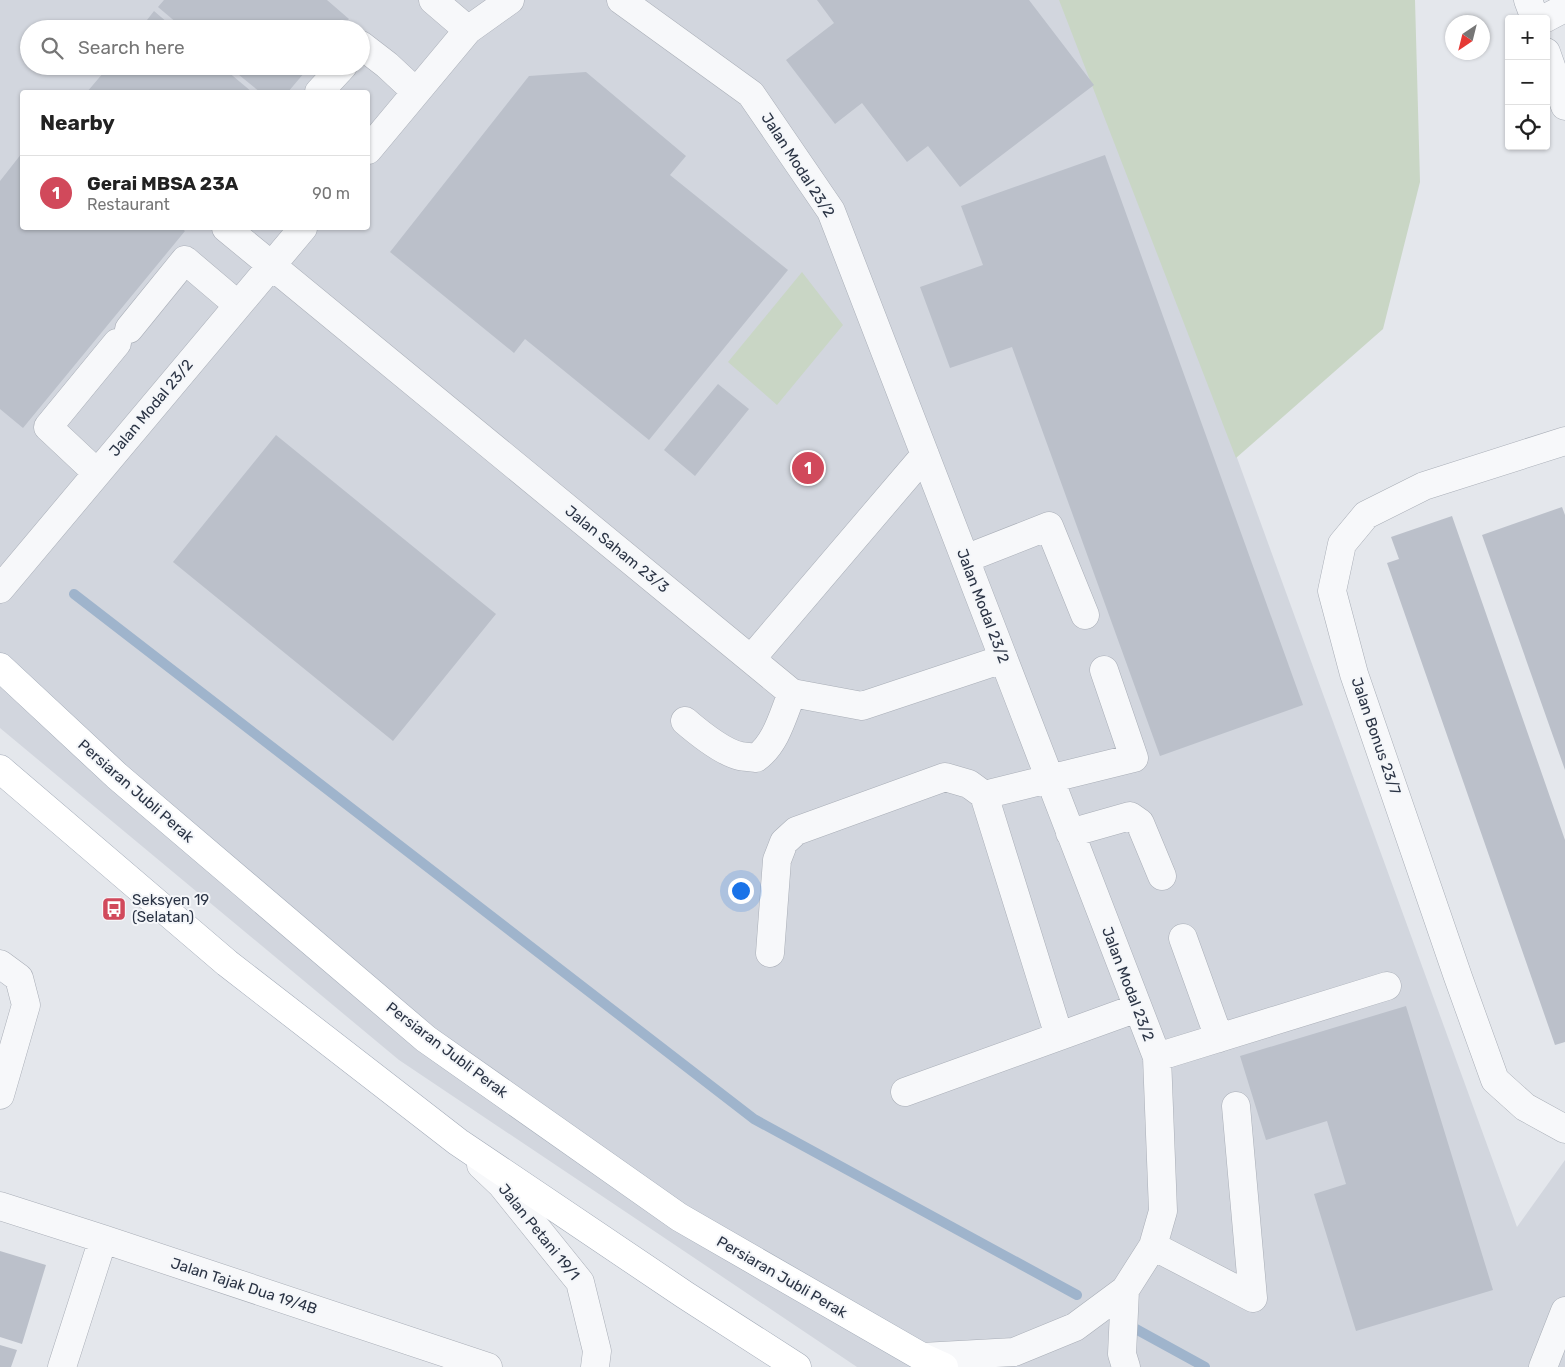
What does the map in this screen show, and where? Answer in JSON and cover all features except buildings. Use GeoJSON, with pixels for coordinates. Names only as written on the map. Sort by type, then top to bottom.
{"type":"FeatureCollection","features":[{"type":"Feature","properties":{"kind":"main road","name":"Persiaran Jubli Perak"},"geometry":{"type":"LineString","coordinates":[[0,666],[117,776],[426,1038],[679,1218],[933,1362]]}},
{"type":"Feature","properties":{"kind":"main road"},"geometry":{"type":"LineString","coordinates":[[0,769],[227,963],[458,1142],[685,1296],[797,1367]]}},
{"type":"Feature","properties":{"kind":"street"},"geometry":{"type":"LineString","coordinates":[[433,0],[468,30]]}},
{"type":"Feature","properties":{"kind":"street"},"geometry":{"type":"LineString","coordinates":[[370,148],[468,30],[510,0]]}},
{"type":"Feature","properties":{"kind":"street","name":"Jalan Modal 23/2"},"geometry":{"type":"LineString","coordinates":[[621,0],[751,94],[831,212],[1157,1058],[1163,1211],[1153,1246],[1125,1290],[1075,1327],[1014,1352],[933,1362]]}},
{"type":"Feature","properties":{"kind":"street"},"geometry":{"type":"LineString","coordinates":[[1528,0],[1534,15]]}},
{"type":"Feature","properties":{"kind":"street"},"geometry":{"type":"LineString","coordinates":[[1550,16],[1565,8]]}},
{"type":"Feature","properties":{"kind":"street"},"geometry":{"type":"LineString","coordinates":[[370,52],[416,92]]}},
{"type":"Feature","properties":{"kind":"street"},"geometry":{"type":"LineString","coordinates":[[1549,60],[1565,106]]}},
{"type":"Feature","properties":{"kind":"street"},"geometry":{"type":"LineString","coordinates":[[321,90],[334,75]]}},
{"type":"Feature","properties":{"kind":"street","name":"Jalan Saham 23/3"},"geometry":{"type":"LineString","coordinates":[[228,230],[792,693],[862,706],[1004,659]]}},
{"type":"Feature","properties":{"kind":"street","name":"Jalan Modal 23/2"},"geometry":{"type":"LineString","coordinates":[[0,589],[301,230]]}},
{"type":"Feature","properties":{"kind":"street"},"geometry":{"type":"LineString","coordinates":[[97,473],[48,427],[185,260],[238,305]]}},
{"type":"Feature","properties":{"kind":"street","name":"Jalan Bonus 23/7"},"geometry":{"type":"LineString","coordinates":[[1565,441],[1424,486],[1366,515],[1342,544],[1332,591],[1358,684],[1495,1080],[1525,1107],[1565,1128]]}},
{"type":"Feature","properties":{"kind":"street"},"geometry":{"type":"LineString","coordinates":[[751,659],[925,455]]}},
{"type":"Feature","properties":{"kind":"street"},"geometry":{"type":"LineString","coordinates":[[965,559],[1049,526],[1085,615]]}},
{"type":"Feature","properties":{"kind":"street"},"geometry":{"type":"LineString","coordinates":[[984,795],[1134,758],[1104,670]]}},
{"type":"Feature","properties":{"kind":"street"},"geometry":{"type":"LineString","coordinates":[[685,721],[697,732],[730,753],[756,758],[764,752],[772,740],[792,693]]}},
{"type":"Feature","properties":{"kind":"street"},"geometry":{"type":"LineString","coordinates":[[770,953],[777,860],[784,842],[796,831],[945,777],[969,784],[984,795],[1059,1036]]}},
{"type":"Feature","properties":{"kind":"street"},"geometry":{"type":"LineString","coordinates":[[1070,833],[1130,816],[1140,823],[1162,876]]}},
{"type":"Feature","properties":{"kind":"street"},"geometry":{"type":"LineString","coordinates":[[1183,938],[1219,1038]]}},
{"type":"Feature","properties":{"kind":"street"},"geometry":{"type":"LineString","coordinates":[[0,964],[19,978],[26,1005],[0,1095]]}},
{"type":"Feature","properties":{"kind":"street"},"geometry":{"type":"LineString","coordinates":[[1157,1058],[1387,986]]}},
{"type":"Feature","properties":{"kind":"street"},"geometry":{"type":"LineString","coordinates":[[905,1092],[1137,1008]]}},
{"type":"Feature","properties":{"kind":"street"},"geometry":{"type":"LineString","coordinates":[[1153,1246],[1253,1298],[1236,1106]]}},
{"type":"Feature","properties":{"kind":"street","name":"Jalan Petani 19/1"},"geometry":{"type":"LineString","coordinates":[[458,1142],[501,1184],[580,1282],[597,1351],[595,1367]]}},
{"type":"Feature","properties":{"kind":"street","name":"Jalan Tajak Dua 19/4B"},"geometry":{"type":"LineString","coordinates":[[0,1206],[103,1238],[488,1367]]}},
{"type":"Feature","properties":{"kind":"street"},"geometry":{"type":"LineString","coordinates":[[62,1367],[103,1238]]}},
{"type":"Feature","properties":{"kind":"street","name":"Jalan Modal 23/2"},"geometry":{"type":"LineString","coordinates":[[1125,1290],[1122,1354],[1126,1367]]}},
{"type":"Feature","properties":{"kind":"street"},"geometry":{"type":"LineString","coordinates":[[1548,1362],[1565,1311]]}},
{"type":"Feature","properties":{"kind":"shaded area"},"geometry":{"type":"Polygon","coordinates":[[[0,0],[1060,0],[1125,150],[1517,1227],[1565,1160],[1565,1367],[857,1367],[399,1060],[0,728],[0,0]]]}},
{"type":"Feature","properties":{"kind":"green space"},"geometry":{"type":"Polygon","coordinates":[[[1059,0],[1415,0],[1420,182],[1383,329],[1236,458],[1059,0]]]}},
{"type":"Feature","properties":{"kind":"green space"},"geometry":{"type":"Polygon","coordinates":[[[802,272],[843,325],[777,405],[728,362],[802,272]]]}},
{"type":"Feature","properties":{"kind":"waterway"},"geometry":{"type":"LineString","coordinates":[[74,594],[754,1119],[1077,1295]]}},
{"type":"Feature","properties":{"kind":"waterway"},"geometry":{"type":"LineString","coordinates":[[1134,1328],[1205,1367]]}},
{"type":"Feature","properties":{"kind":"place","name":"Gerai MBSA 23A"},"geometry":{"type":"Point","coordinates":[808,468]}},
{"type":"Feature","properties":{"kind":"place","name":"Seksyen 19 (Selatan)"},"geometry":{"type":"Point","coordinates":[114,909]}}]}
